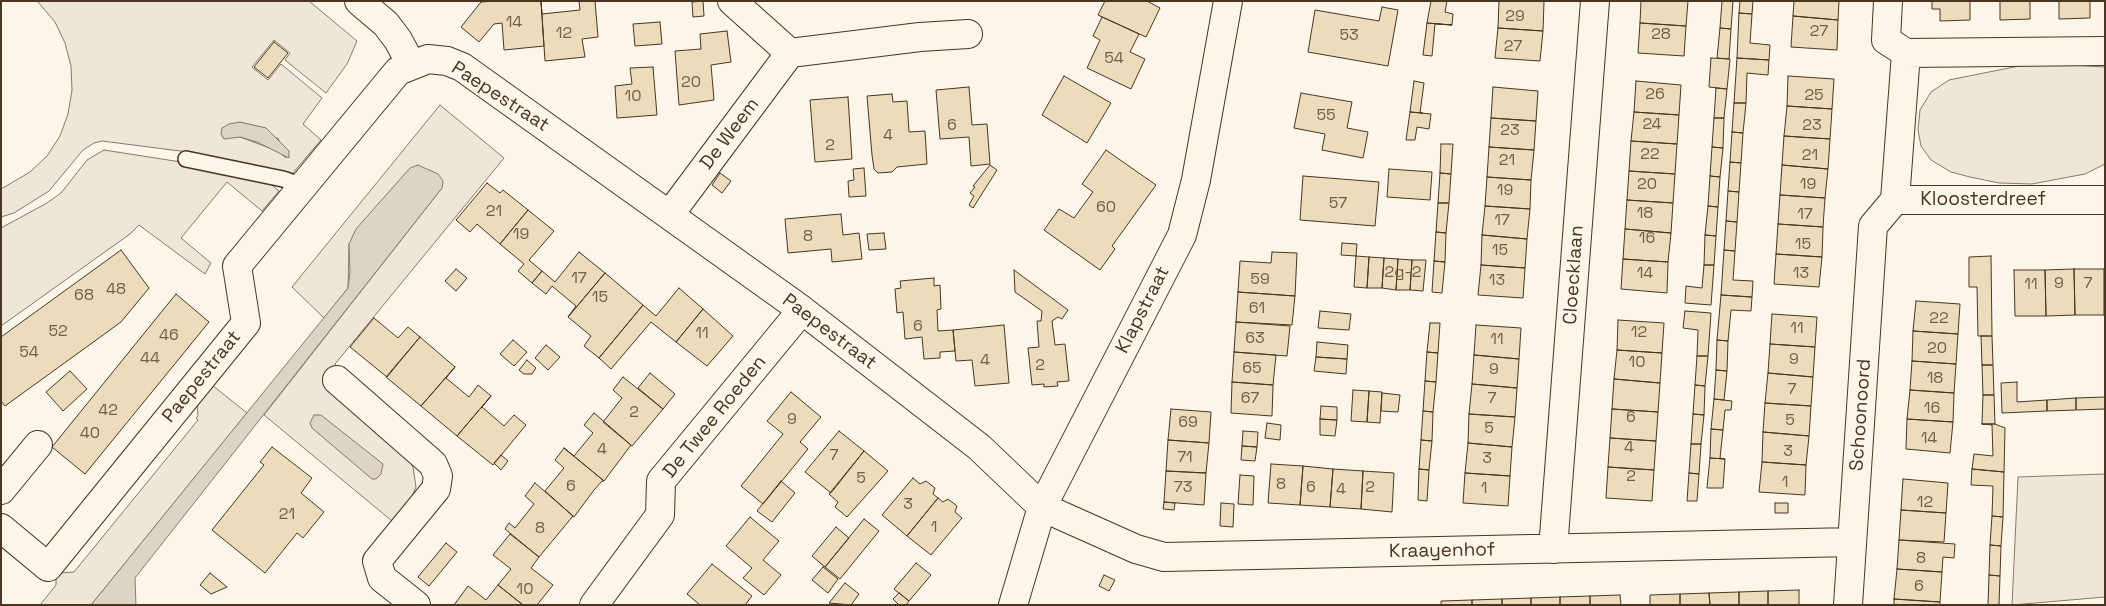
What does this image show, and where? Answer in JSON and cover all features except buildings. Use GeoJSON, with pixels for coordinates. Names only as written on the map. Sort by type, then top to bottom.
{"type":"FeatureCollection","features":[{"type":"Feature","properties":{"kind":"street"},"geometry":{"type":"LineString","coordinates":[[358,1],[386,24],[398,40],[411,64]]}},
{"type":"Feature","properties":{"kind":"street"},"geometry":{"type":"LineString","coordinates":[[732,1],[790,53],[968,34]]}},
{"type":"Feature","properties":{"kind":"street","name":"Klapstraat"},"geometry":{"type":"LineString","coordinates":[[1013,605],[1042,507],[1182,235],[1196,180],[1228,1]]}},
{"type":"Feature","properties":{"kind":"street","name":"Cloecklaan"},"geometry":{"type":"LineString","coordinates":[[1553,549],[1594,1]]}},
{"type":"Feature","properties":{"kind":"street"},"geometry":{"type":"LineString","coordinates":[[1888,1],[1886,40],[1906,53],[2105,51]]}},
{"type":"Feature","properties":{"kind":"street","name":"De Weem"},"geometry":{"type":"LineString","coordinates":[[670,214],[790,53]]}},
{"type":"Feature","properties":{"kind":"street"},"geometry":{"type":"LineString","coordinates":[[1895,200],[1906,53]]}},
{"type":"Feature","properties":{"kind":"street","name":"Paepestraat"},"geometry":{"type":"LineString","coordinates":[[1,528],[48,567],[246,323],[237,266],[385,85],[398,71],[411,64],[428,60],[447,61],[462,67],[802,310],[979,447],[1042,507]]}},
{"type":"Feature","properties":{"kind":"street","name":"Kloosterdreef"},"geometry":{"type":"LineString","coordinates":[[1873,226],[1895,200],[2105,200]]}},
{"type":"Feature","properties":{"kind":"street","name":"Schoonoord"},"geometry":{"type":"LineString","coordinates":[[1848,605],[1873,226]]}},
{"type":"Feature","properties":{"kind":"street","name":"De Twee Roeden"},"geometry":{"type":"LineString","coordinates":[[594,605],[660,515],[661,481],[802,310]]}},
{"type":"Feature","properties":{"kind":"street"},"geometry":{"type":"LineString","coordinates":[[337,380],[433,464],[438,476],[436,489],[377,561],[382,578],[416,605]]}},
{"type":"Feature","properties":{"kind":"street"},"geometry":{"type":"LineString","coordinates":[[1,490],[38,445]]}},
{"type":"Feature","properties":{"kind":"street","name":"Kraayenhof"},"geometry":{"type":"LineString","coordinates":[[1042,507],[1136,549],[1164,557],[1852,542]]}},
{"type":"Feature","properties":{"kind":"lane"},"geometry":{"type":"LineString","coordinates":[[186,159],[283,179],[303,186]]}},
{"type":"Feature","properties":{"kind":"shaded area"},"geometry":{"type":"Polygon","coordinates":[[[37,1],[309,1],[357,41],[347,64],[326,93],[285,60],[290,53],[274,40],[252,67],[268,80],[281,64],[322,98],[303,124],[321,140],[292,174],[188,152],[102,141],[94,143],[83,150],[49,191],[14,213],[1,217],[1,189],[30,172],[47,156],[60,136],[68,114],[72,90],[71,66],[65,43],[55,22],[37,1]],[[240,137],[278,151],[286,158],[278,138],[240,137]]]}},
{"type":"Feature","properties":{"kind":"shaded area"},"geometry":{"type":"Polygon","coordinates":[[[2034,63],[2105,67],[2105,164],[2085,174],[2032,184],[1999,183],[1970,177],[1951,172],[1931,160],[1921,146],[1918,130],[1920,110],[1931,92],[1949,80],[2034,63]]]}},
{"type":"Feature","properties":{"kind":"shaded area"},"geometry":{"type":"Polygon","coordinates":[[[440,105],[504,158],[335,364],[340,369],[325,388],[407,458],[413,467],[416,487],[410,501],[392,521],[264,415],[442,188],[349,244],[348,288],[324,318],[292,287],[440,105]]]}},
{"type":"Feature","properties":{"kind":"shaded area"},"geometry":{"type":"Polygon","coordinates":[[[240,122],[266,128],[289,151],[289,158],[257,142],[240,137],[224,139],[221,134],[222,128],[229,124],[240,122]]]}},
{"type":"Feature","properties":{"kind":"shaded area"},"geometry":{"type":"Polygon","coordinates":[[[104,150],[181,162],[267,181],[279,191],[262,211],[227,182],[181,238],[211,263],[205,274],[139,225],[130,234],[1,326],[1,228],[47,203],[61,193],[87,160],[104,150]]]}},
{"type":"Feature","properties":{"kind":"shaded area"},"geometry":{"type":"Polygon","coordinates":[[[418,165],[438,174],[443,181],[442,188],[135,578],[136,605],[91,605],[348,288],[350,272],[349,244],[356,229],[410,168],[418,165]]]}},
{"type":"Feature","properties":{"kind":"shaded area"},"geometry":{"type":"Polygon","coordinates":[[[212,385],[247,413],[91,605],[40,605],[56,585],[56,577],[60,573],[74,572],[198,420],[196,418],[198,416],[197,403],[212,385]]]}},
{"type":"Feature","properties":{"kind":"shaded area"},"geometry":{"type":"Polygon","coordinates":[[[314,415],[321,415],[383,464],[381,474],[376,479],[372,479],[312,428],[310,423],[314,415]]]}},
{"type":"Feature","properties":{"kind":"shaded area"},"geometry":{"type":"Polygon","coordinates":[[[2105,474],[2105,597],[2012,605],[2018,477],[2105,474]]]}}]}
